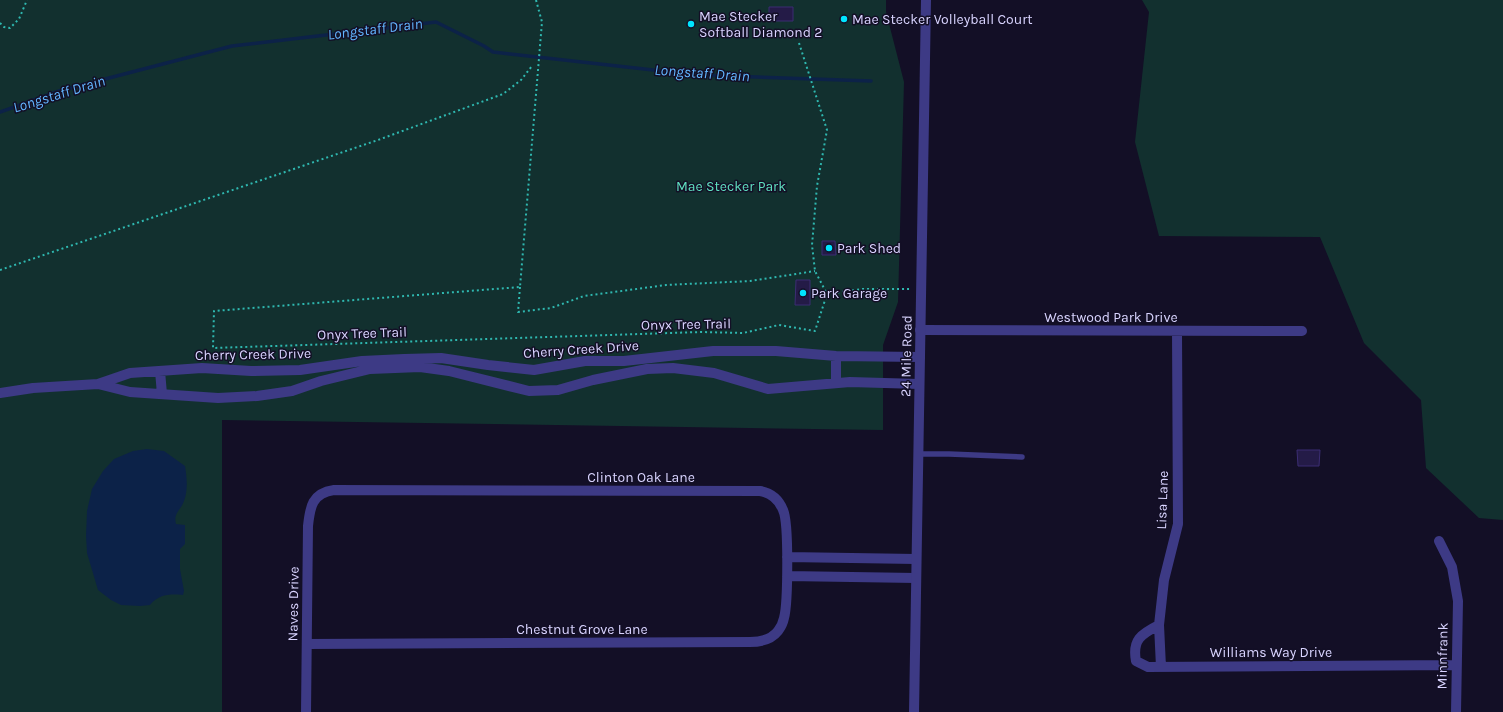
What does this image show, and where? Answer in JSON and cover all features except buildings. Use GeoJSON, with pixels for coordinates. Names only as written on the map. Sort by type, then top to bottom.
{"type":"FeatureCollection","features":[{"type":"Feature","properties":{"kind":"street","name":"24 Mile Road"},"geometry":{"type":"LineString","coordinates":[[914,712],[926,0]]}},
{"type":"Feature","properties":{"kind":"street","name":"Westwood Park Drive"},"geometry":{"type":"LineString","coordinates":[[920,330],[1177,332],[1302,331]]}},
{"type":"Feature","properties":{"kind":"street","name":"Lisa Lane"},"geometry":{"type":"LineString","coordinates":[[1161,667],[1159,625],[1164,580],[1178,524],[1177,332]]}},
{"type":"Feature","properties":{"kind":"street","name":"Cherry Creek Drive"},"geometry":{"type":"LineString","coordinates":[[0,393],[33,388],[98,384],[130,373],[202,368],[251,371],[300,370],[441,358],[534,370],[585,361],[624,361],[713,351],[776,351],[836,356],[920,357]]}},
{"type":"Feature","properties":{"kind":"street"},"geometry":{"type":"LineString","coordinates":[[836,356],[836,382]]}},
{"type":"Feature","properties":{"kind":"street","name":"Cherry Creek Drive"},"geometry":{"type":"LineString","coordinates":[[652,358],[652,369]]}},
{"type":"Feature","properties":{"kind":"street","name":"Cherry Creek Drive"},"geometry":{"type":"LineString","coordinates":[[98,384],[130,392],[218,398],[257,396],[292,391],[370,365],[420,367],[450,371],[529,391],[558,390],[593,380],[652,369],[673,368],[714,373],[768,389],[836,382],[919,384]]}},
{"type":"Feature","properties":{"kind":"street"},"geometry":{"type":"LineString","coordinates":[[160,371],[162,394]]}},
{"type":"Feature","properties":{"kind":"street","name":"Clinton Oak Lane"},"geometry":{"type":"LineString","coordinates":[[316,498],[324,492],[334,490],[765,492],[778,501],[785,515],[786,558]]}},
{"type":"Feature","properties":{"kind":"street","name":"Naves Drive"},"geometry":{"type":"LineString","coordinates":[[306,712],[308,526],[309,513],[316,498]]}},
{"type":"Feature","properties":{"kind":"street","name":"Minnfrank"},"geometry":{"type":"LineString","coordinates":[[1439,542],[1452,567],[1458,601],[1456,712]]}},
{"type":"Feature","properties":{"kind":"street"},"geometry":{"type":"LineString","coordinates":[[786,558],[916,559]]}},
{"type":"Feature","properties":{"kind":"street","name":"Chestnut Grove Lane"},"geometry":{"type":"LineString","coordinates":[[307,644],[758,642],[772,637],[781,627],[784,618],[786,608],[786,558]]}},
{"type":"Feature","properties":{"kind":"street"},"geometry":{"type":"LineString","coordinates":[[787,576],[916,578]]}},
{"type":"Feature","properties":{"kind":"street","name":"Williams Way Drive"},"geometry":{"type":"LineString","coordinates":[[1159,625],[1142,634],[1134,650],[1136,661],[1148,667],[1456,665]]}},
{"type":"Feature","properties":{"kind":"lane"},"geometry":{"type":"LineString","coordinates":[[918,454],[1022,457]]}},
{"type":"Feature","properties":{"kind":"path"},"geometry":{"type":"LineString","coordinates":[[23,0],[26,5]]}},
{"type":"Feature","properties":{"kind":"path"},"geometry":{"type":"LineString","coordinates":[[0,23],[4,27],[10,28],[19,20],[27,0]]}},
{"type":"Feature","properties":{"kind":"path"},"geometry":{"type":"LineString","coordinates":[[536,0],[542,22],[518,312],[551,308],[584,296],[666,285],[750,281],[815,271]]}},
{"type":"Feature","properties":{"kind":"path"},"geometry":{"type":"LineString","coordinates":[[799,43],[827,130],[817,186],[812,245],[815,271],[827,294],[862,290],[921,289]]}},
{"type":"Feature","properties":{"kind":"path"},"geometry":{"type":"LineString","coordinates":[[0,270],[378,140],[503,94],[521,80],[532,66]]}},
{"type":"Feature","properties":{"kind":"path","name":"Onyx Tree Trail"},"geometry":{"type":"LineString","coordinates":[[520,287],[214,311],[213,348],[693,332],[743,333],[779,325],[815,330],[827,294]]}},
{"type":"Feature","properties":{"kind":"green space","name":"Mae Stecker Park"},"geometry":{"type":"Polygon","coordinates":[[[0,0],[886,0],[886,12],[904,82],[898,302],[883,345],[883,430],[222,420],[222,712],[0,712],[0,0]]]}},
{"type":"Feature","properties":{"kind":"green space"},"geometry":{"type":"Polygon","coordinates":[[[1142,0],[1503,0],[1503,520],[1479,518],[1426,468],[1421,400],[1364,343],[1320,237],[1159,236],[1135,142],[1149,12],[1142,0]]]}},
{"type":"Feature","properties":{"kind":"water"},"geometry":{"type":"Polygon","coordinates":[[[147,449],[164,451],[185,466],[187,488],[183,504],[176,514],[175,520],[176,524],[185,525],[185,544],[180,549],[180,569],[184,591],[183,595],[169,595],[161,597],[153,601],[150,605],[121,605],[111,600],[98,590],[87,553],[87,511],[92,489],[103,471],[114,459],[133,451],[147,449]]]}},
{"type":"Feature","properties":{"kind":"waterway","name":"Longstaff Drain"},"geometry":{"type":"LineString","coordinates":[[0,112],[59,91],[232,46],[436,22],[493,52],[698,75],[871,81]]}},
{"type":"Feature","properties":{"kind":"place","name":"Mae Stecker Volleyball Court"},"geometry":{"type":"Point","coordinates":[844,19]}},
{"type":"Feature","properties":{"kind":"place","name":"Mae Stecker Softball Diamond 2"},"geometry":{"type":"Point","coordinates":[691,24]}},
{"type":"Feature","properties":{"kind":"place","name":"Park Shed"},"geometry":{"type":"Point","coordinates":[829,248]}},
{"type":"Feature","properties":{"kind":"place","name":"Park Garage"},"geometry":{"type":"Point","coordinates":[803,293]}}]}
